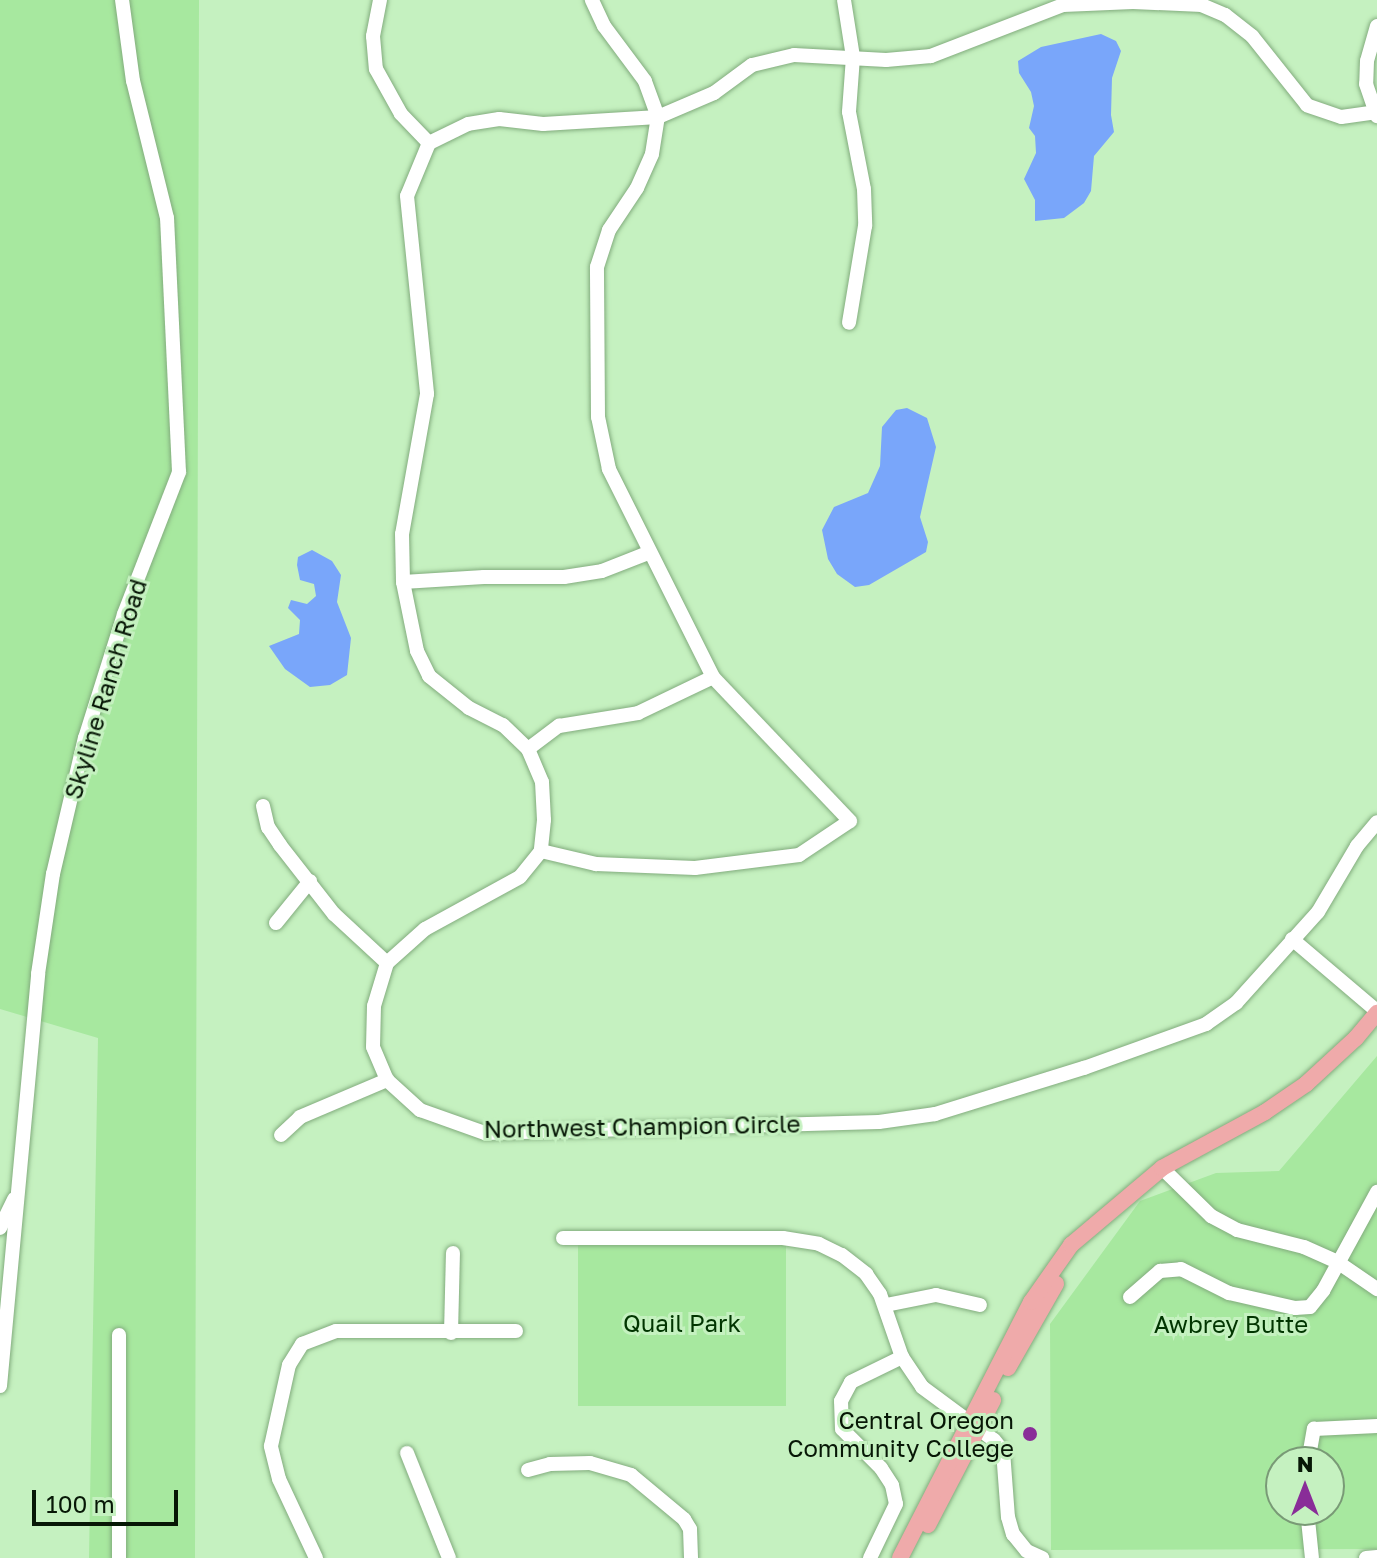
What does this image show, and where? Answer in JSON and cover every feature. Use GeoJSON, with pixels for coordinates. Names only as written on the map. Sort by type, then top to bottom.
{"type":"FeatureCollection","features":[{"type":"Feature","properties":{"kind":"main road"},"geometry":{"type":"LineString","coordinates":[[900,1558],[1038,1312],[1079,1252],[1084,1237],[1107,1211],[1162,1168],[1294,1092],[1329,1065],[1377,1012]]}},
{"type":"Feature","properties":{"kind":"main road"},"geometry":{"type":"LineString","coordinates":[[911,1558],[974,1424]]}},
{"type":"Feature","properties":{"kind":"street","name":"Skyline Ranch Road"},"geometry":{"type":"LineString","coordinates":[[0,1386],[38,974],[53,874],[89,724],[124,614],[179,472],[167,218],[133,81],[122,0]]}},
{"type":"Feature","properties":{"kind":"street"},"geometry":{"type":"LineString","coordinates":[[380,0],[373,36],[376,69],[401,114],[429,143]]}},
{"type":"Feature","properties":{"kind":"street"},"geometry":{"type":"LineString","coordinates":[[541,851],[596,864],[695,868],[799,855],[850,821],[713,677],[648,553],[609,469],[598,417],[597,267],[609,230],[637,188],[652,154],[658,117],[645,81],[604,26],[592,0]]}},
{"type":"Feature","properties":{"kind":"street"},"geometry":{"type":"LineString","coordinates":[[844,0],[853,57],[849,112],[864,189],[865,226],[849,323]]}},
{"type":"Feature","properties":{"kind":"street"},"geometry":{"type":"LineString","coordinates":[[263,806],[274,836],[334,914],[387,963],[425,929],[520,877],[541,851],[542,782],[528,749],[503,725],[469,708],[429,676],[417,651],[403,582],[402,534],[427,394],[407,196],[429,143],[468,124],[499,119],[543,124],[658,117],[714,93],[752,65],[794,55],[886,60],[931,56],[1063,2],[1202,3],[1225,15],[1252,36],[1307,105],[1341,117],[1377,113],[1366,84],[1367,61],[1377,26]]}},
{"type":"Feature","properties":{"kind":"street"},"geometry":{"type":"LineString","coordinates":[[403,582],[484,577],[564,577],[602,571],[648,553]]}},
{"type":"Feature","properties":{"kind":"street"},"geometry":{"type":"LineString","coordinates":[[528,749],[559,726],[638,713],[713,677]]}},
{"type":"Feature","properties":{"kind":"street","name":"Northwest Champion Circle"},"geometry":{"type":"LineString","coordinates":[[387,963],[374,1006],[373,1047],[387,1080],[420,1110],[485,1133],[906,1119],[935,1114],[1084,1068],[1206,1024],[1236,1003],[1318,912],[1357,846],[1377,822]]}},
{"type":"Feature","properties":{"kind":"street"},"geometry":{"type":"LineString","coordinates":[[276,923],[310,881]]}},
{"type":"Feature","properties":{"kind":"street"},"geometry":{"type":"LineString","coordinates":[[1292,939],[1377,1012]]}},
{"type":"Feature","properties":{"kind":"street"},"geometry":{"type":"LineString","coordinates":[[281,1135],[300,1117],[387,1080]]}},
{"type":"Feature","properties":{"kind":"street"},"geometry":{"type":"LineString","coordinates":[[1162,1168],[1211,1216],[1237,1230],[1304,1247],[1336,1261],[1377,1289]]}},
{"type":"Feature","properties":{"kind":"street"},"geometry":{"type":"LineString","coordinates":[[0,1228],[18,1191]]}},
{"type":"Feature","properties":{"kind":"street"},"geometry":{"type":"LineString","coordinates":[[1130,1297],[1160,1271],[1181,1269],[1229,1293],[1295,1308],[1310,1307],[1323,1291],[1336,1261],[1377,1192]]}},
{"type":"Feature","properties":{"kind":"street"},"geometry":{"type":"LineString","coordinates":[[563,1238],[783,1238],[809,1242],[842,1255],[866,1274],[886,1305],[902,1357],[922,1387],[974,1424],[1003,1451],[1008,1517],[1013,1534],[1027,1551],[1042,1558]]}},
{"type":"Feature","properties":{"kind":"street"},"geometry":{"type":"LineString","coordinates":[[451,1333],[453,1253]]}},
{"type":"Feature","properties":{"kind":"street"},"geometry":{"type":"LineString","coordinates":[[886,1305],[936,1295],[980,1305]]}},
{"type":"Feature","properties":{"kind":"street"},"geometry":{"type":"LineString","coordinates":[[316,1558],[279,1479],[271,1446],[293,1355],[310,1340],[336,1331],[516,1331]]}},
{"type":"Feature","properties":{"kind":"street"},"geometry":{"type":"LineString","coordinates":[[119,1335],[119,1558]]}},
{"type":"Feature","properties":{"kind":"street"},"geometry":{"type":"LineString","coordinates":[[870,1558],[896,1504],[892,1485],[881,1468],[842,1429],[841,1401],[851,1382],[902,1357]]}},
{"type":"Feature","properties":{"kind":"street"},"geometry":{"type":"LineString","coordinates":[[1310,1446],[1311,1433],[1320,1426],[1377,1426]]}},
{"type":"Feature","properties":{"kind":"street"},"geometry":{"type":"LineString","coordinates":[[407,1453],[449,1558]]}},
{"type":"Feature","properties":{"kind":"street"},"geometry":{"type":"LineString","coordinates":[[528,1470],[550,1464],[590,1463],[631,1475],[684,1519],[690,1529],[691,1558]]}},
{"type":"Feature","properties":{"kind":"street"},"geometry":{"type":"LineString","coordinates":[[1309,1526],[1312,1558]]}},
{"type":"Feature","properties":{"kind":"street"},"geometry":{"type":"LineString","coordinates":[[1366,1558],[1377,1557]]}},
{"type":"Feature","properties":{"kind":"green space"},"geometry":{"type":"Polygon","coordinates":[[[0,0],[199,0],[195,1558],[89,1558],[98,1038],[0,1009],[0,0]]]}},
{"type":"Feature","properties":{"kind":"green space","name":"Awbrey Butte"},"geometry":{"type":"Polygon","coordinates":[[[1377,1056],[1377,1549],[1051,1550],[1050,1324],[1140,1201],[1216,1173],[1279,1171],[1377,1056]]]}},
{"type":"Feature","properties":{"kind":"green space","name":"Quail Park"},"geometry":{"type":"Polygon","coordinates":[[[578,1240],[786,1240],[786,1406],[578,1406],[578,1240]]]}},
{"type":"Feature","properties":{"kind":"water"},"geometry":{"type":"Polygon","coordinates":[[[1101,34],[1116,41],[1121,51],[1112,78],[1114,132],[1094,156],[1091,191],[1084,203],[1064,218],[1035,221],[1035,200],[1024,179],[1036,153],[1035,136],[1029,128],[1034,106],[1031,92],[1019,73],[1018,61],[1041,47],[1101,34]]]}},
{"type":"Feature","properties":{"kind":"water"},"geometry":{"type":"Polygon","coordinates":[[[907,408],[927,418],[936,447],[920,517],[928,542],[926,552],[869,585],[855,587],[837,574],[828,559],[822,530],[834,507],[868,493],[880,466],[882,427],[896,410],[907,408]]]}},
{"type":"Feature","properties":{"kind":"water"},"geometry":{"type":"Polygon","coordinates":[[[312,550],[332,561],[341,575],[337,602],[351,638],[347,675],[330,685],[310,687],[285,669],[269,646],[299,634],[300,620],[288,608],[291,600],[307,604],[316,596],[314,584],[300,580],[297,565],[298,557],[312,550]]]}},
{"type":"Feature","properties":{"kind":"place","name":"Central Oregon Community College"},"geometry":{"type":"Point","coordinates":[1030,1434]}}]}
